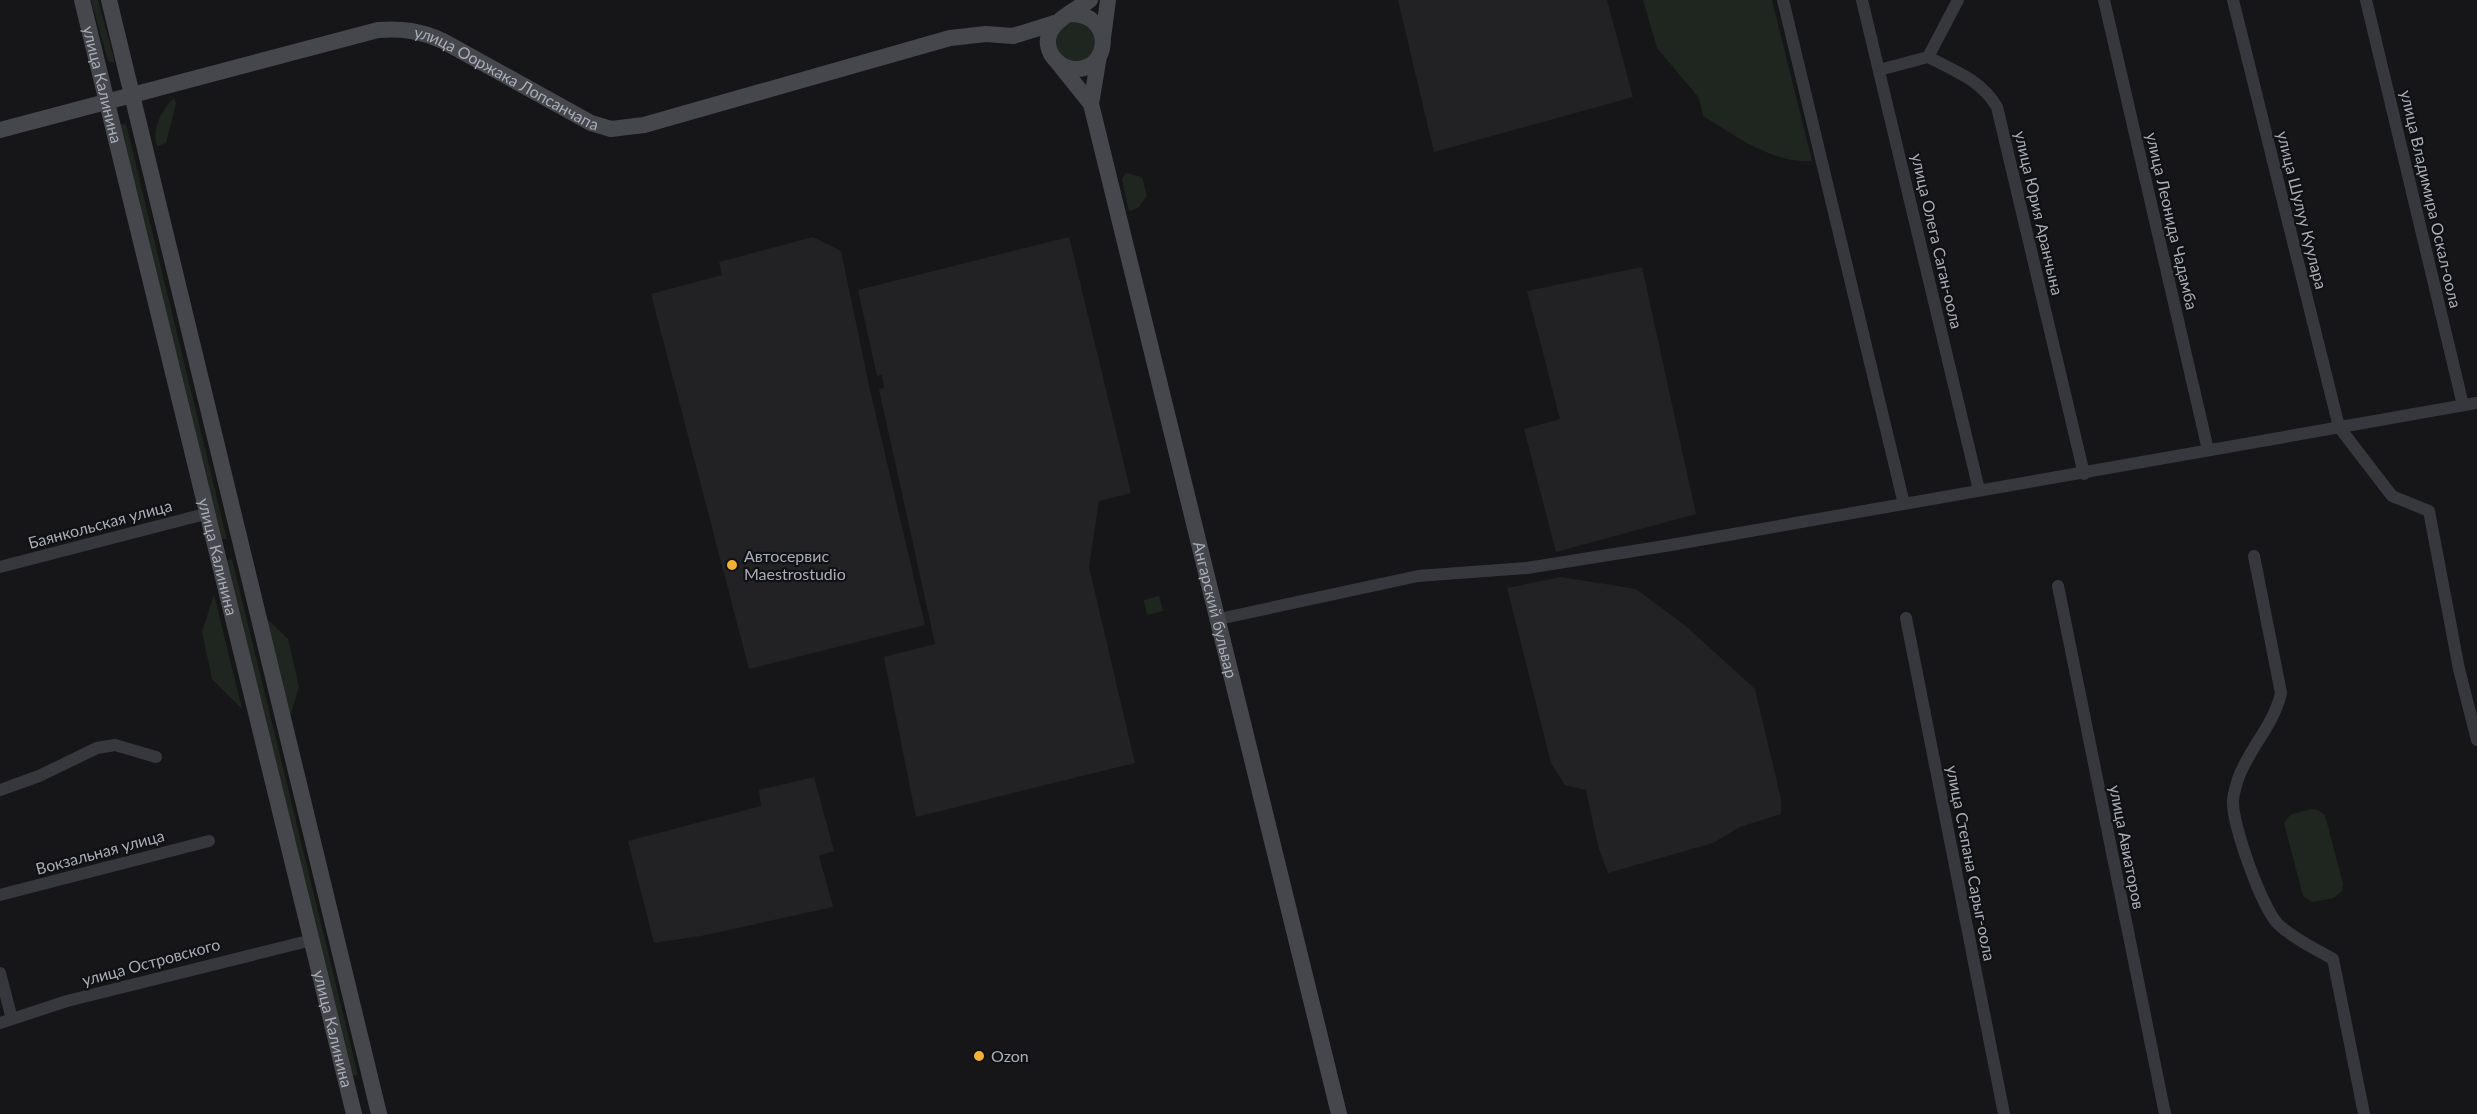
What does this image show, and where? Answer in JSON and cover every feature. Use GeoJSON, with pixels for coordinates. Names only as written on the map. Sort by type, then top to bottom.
{"type":"FeatureCollection","features":[{"type":"Feature","properties":{"kind":"street","name":"улица Калинина"},"geometry":{"type":"LineString","coordinates":[[82,0],[354,1114]]}},
{"type":"Feature","properties":{"kind":"street","name":"улица Калинина"},"geometry":{"type":"LineString","coordinates":[[109,0],[379,1114]]}},
{"type":"Feature","properties":{"kind":"street"},"geometry":{"type":"LineString","coordinates":[[1090,0],[1055,23],[1048,39],[1056,60],[1077,69],[1086,68],[1100,56],[1108,0]]}},
{"type":"Feature","properties":{"kind":"street"},"geometry":{"type":"LineString","coordinates":[[1783,0],[1905,504]]}},
{"type":"Feature","properties":{"kind":"street","name":"улица Олега Саган-оола"},"geometry":{"type":"LineString","coordinates":[[1862,0],[1979,490]]}},
{"type":"Feature","properties":{"kind":"street"},"geometry":{"type":"LineString","coordinates":[[1879,70],[1928,57],[1958,0]]}},
{"type":"Feature","properties":{"kind":"street","name":"улица Леонида Чадамба"},"geometry":{"type":"LineString","coordinates":[[2104,0],[2208,450]]}},
{"type":"Feature","properties":{"kind":"street","name":"улица Шулуу Куулара"},"geometry":{"type":"LineString","coordinates":[[2233,0],[2339,427]]}},
{"type":"Feature","properties":{"kind":"street","name":"улица Владимира Оскал-оола"},"geometry":{"type":"LineString","coordinates":[[2367,0],[2463,405]]}},
{"type":"Feature","properties":{"kind":"street"},"geometry":{"type":"LineString","coordinates":[[1071,14],[1088,17],[1096,22],[1103,39]]}},
{"type":"Feature","properties":{"kind":"street","name":"улица Ооржака Лопсанчапа"},"geometry":{"type":"LineString","coordinates":[[0,130],[366,32],[407,29],[425,33],[443,41],[591,123],[611,129],[629,128],[950,38],[986,34],[1013,36],[1055,23]]}},
{"type":"Feature","properties":{"kind":"street","name":"улица Ооржака Лопсанчапа"},"geometry":{"type":"LineString","coordinates":[[1013,36],[1056,60]]}},
{"type":"Feature","properties":{"kind":"street","name":"Ангарский бульвар"},"geometry":{"type":"LineString","coordinates":[[1091,104],[1100,56]]}},
{"type":"Feature","properties":{"kind":"street","name":"улица Юрия Аранчына"},"geometry":{"type":"LineString","coordinates":[[1928,57],[1977,82],[1997,107],[2084,473]]}},
{"type":"Feature","properties":{"kind":"street","name":"Ангарский бульвар"},"geometry":{"type":"LineString","coordinates":[[1056,60],[1076,82],[1091,104],[1340,1114]]}},
{"type":"Feature","properties":{"kind":"street"},"geometry":{"type":"LineString","coordinates":[[1219,619],[1418,576],[1538,567],[2477,403]]}},
{"type":"Feature","properties":{"kind":"street"},"geometry":{"type":"LineString","coordinates":[[2339,427],[2392,496],[2429,511],[2459,669],[2477,740]]}},
{"type":"Feature","properties":{"kind":"street","name":"Баянкольская улица"},"geometry":{"type":"LineString","coordinates":[[0,567],[208,513]]}},
{"type":"Feature","properties":{"kind":"street"},"geometry":{"type":"LineString","coordinates":[[220,559],[242,555]]}},
{"type":"Feature","properties":{"kind":"street"},"geometry":{"type":"LineString","coordinates":[[2254,556],[2281,693],[2274,714],[2243,764],[2234,793],[2234,810],[2258,890],[2271,916],[2280,926],[2333,959],[2364,1114]]}},
{"type":"Feature","properties":{"kind":"street","name":"улица Авиаторов"},"geometry":{"type":"LineString","coordinates":[[2058,586],[2165,1114]]}},
{"type":"Feature","properties":{"kind":"street","name":"улица Степана Сарыг-оола"},"geometry":{"type":"LineString","coordinates":[[1906,618],[2004,1114]]}},
{"type":"Feature","properties":{"kind":"street"},"geometry":{"type":"LineString","coordinates":[[0,790],[39,776],[97,748],[115,745],[156,757]]}},
{"type":"Feature","properties":{"kind":"street","name":"Вокзальная улица"},"geometry":{"type":"LineString","coordinates":[[0,895],[208,841]]}},
{"type":"Feature","properties":{"kind":"street","name":"улица Островского"},"geometry":{"type":"LineString","coordinates":[[0,1023],[67,1001],[312,940]]}},
{"type":"Feature","properties":{"kind":"street"},"geometry":{"type":"LineString","coordinates":[[0,973],[12,1019]]}},
{"type":"Feature","properties":{"kind":"street"},"geometry":{"type":"LineString","coordinates":[[350,1096],[373,1090]]}},
{"type":"Feature","properties":{"kind":"shaded area"},"geometry":{"type":"Polygon","coordinates":[[[91,0],[98,0],[115,63],[108,61],[91,0]]]}},
{"type":"Feature","properties":{"kind":"shaded area"},"geometry":{"type":"Polygon","coordinates":[[[1398,0],[1607,0],[1633,97],[1434,152],[1398,0]]]}},
{"type":"Feature","properties":{"kind":"shaded area"},"geometry":{"type":"Polygon","coordinates":[[[1643,0],[1772,0],[1812,161],[1797,161],[1769,153],[1742,140],[1703,116],[1699,98],[1657,48],[1643,0]]]}},
{"type":"Feature","properties":{"kind":"shaded area"},"geometry":{"type":"Polygon","coordinates":[[[1075,18],[1094,28],[1097,50],[1080,64],[1059,58],[1053,36],[1075,18]]]}},
{"type":"Feature","properties":{"kind":"shaded area"},"geometry":{"type":"Polygon","coordinates":[[[174,98],[176,104],[166,143],[157,146],[155,133],[159,120],[165,108],[174,98]]]}},
{"type":"Feature","properties":{"kind":"shaded area"},"geometry":{"type":"Polygon","coordinates":[[[126,124],[227,539],[219,539],[117,125],[126,124]]]}},
{"type":"Feature","properties":{"kind":"shaded area"},"geometry":{"type":"Polygon","coordinates":[[[1126,173],[1142,177],[1147,196],[1138,208],[1130,211],[1122,178],[1126,173]]]}},
{"type":"Feature","properties":{"kind":"shaded area"},"geometry":{"type":"Polygon","coordinates":[[[813,237],[841,251],[870,390],[925,625],[749,669],[651,294],[722,275],[719,262],[813,237]]]}},
{"type":"Feature","properties":{"kind":"shaded area"},"geometry":{"type":"Polygon","coordinates":[[[1069,237],[1131,493],[1099,501],[1089,567],[1135,763],[916,817],[884,657],[935,644],[879,389],[884,388],[882,375],[877,376],[858,290],[1069,237]]]}},
{"type":"Feature","properties":{"kind":"shaded area"},"geometry":{"type":"Polygon","coordinates":[[[1642,267],[1696,514],[1556,552],[1524,429],[1560,419],[1527,291],[1642,267]]]}},
{"type":"Feature","properties":{"kind":"shaded area"},"geometry":{"type":"Polygon","coordinates":[[[232,559],[358,1075],[350,1076],[224,561],[232,559]]]}},
{"type":"Feature","properties":{"kind":"shaded area"},"geometry":{"type":"Polygon","coordinates":[[[1561,577],[1636,589],[1687,627],[1755,689],[1781,799],[1781,814],[1740,827],[1713,843],[1608,873],[1598,846],[1586,790],[1565,785],[1551,763],[1507,588],[1561,577]]]}},
{"type":"Feature","properties":{"kind":"shaded area"},"geometry":{"type":"Polygon","coordinates":[[[214,594],[242,709],[212,679],[202,632],[214,594]]]}},
{"type":"Feature","properties":{"kind":"shaded area"},"geometry":{"type":"Polygon","coordinates":[[[1159,596],[1163,611],[1147,615],[1144,600],[1159,596]]]}},
{"type":"Feature","properties":{"kind":"shaded area"},"geometry":{"type":"Polygon","coordinates":[[[263,615],[288,639],[299,687],[290,717],[263,615]]]}},
{"type":"Feature","properties":{"kind":"shaded area"},"geometry":{"type":"Polygon","coordinates":[[[814,777],[834,851],[819,856],[833,907],[701,936],[654,943],[628,841],[761,806],[759,790],[814,777]]]}},
{"type":"Feature","properties":{"kind":"shaded area"},"geometry":{"type":"Polygon","coordinates":[[[2310,809],[2318,810],[2325,815],[2343,884],[2342,891],[2334,898],[2312,902],[2303,896],[2284,823],[2290,815],[2310,809]]]}},
{"type":"Feature","properties":{"kind":"place","name":"Автосервис Maestrostudio"},"geometry":{"type":"Point","coordinates":[732,565]}},
{"type":"Feature","properties":{"kind":"place","name":"Ozon"},"geometry":{"type":"Point","coordinates":[979,1056]}}]}
